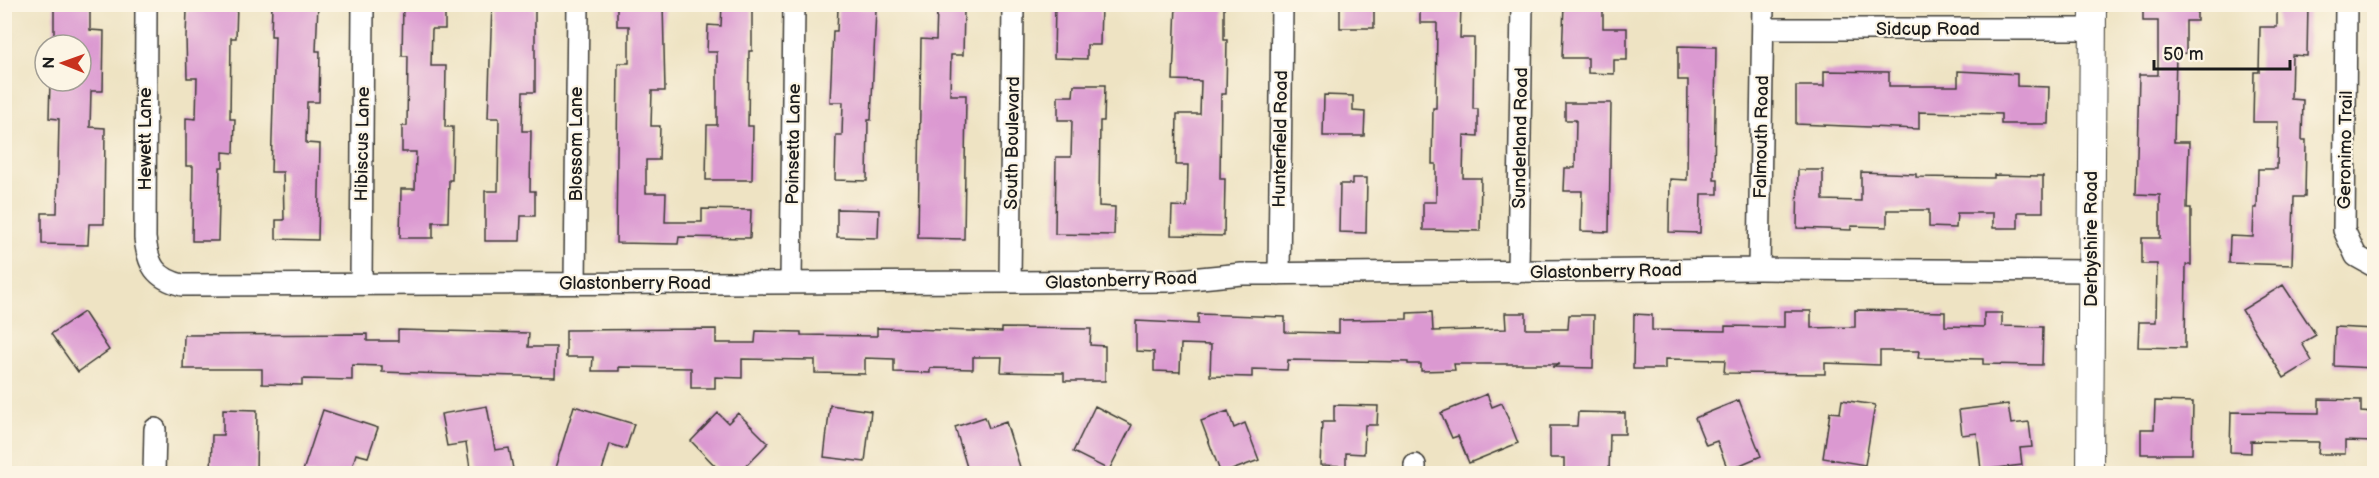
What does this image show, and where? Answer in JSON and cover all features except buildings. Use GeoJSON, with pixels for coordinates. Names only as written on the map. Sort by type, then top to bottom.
{"type":"FeatureCollection","features":[{"type":"Feature","properties":{"kind":"street","name":"Hewett Lane"},"geometry":{"type":"LineString","coordinates":[[146,4],[145,238],[147,257],[155,270]]}},
{"type":"Feature","properties":{"kind":"street","name":"Hibiscus Lane"},"geometry":{"type":"LineString","coordinates":[[361,284],[363,4]]}},
{"type":"Feature","properties":{"kind":"street","name":"Blossom Lane"},"geometry":{"type":"LineString","coordinates":[[575,283],[578,4]]}},
{"type":"Feature","properties":{"kind":"street","name":"Poinsetta Lane"},"geometry":{"type":"LineString","coordinates":[[791,284],[794,4]]}},
{"type":"Feature","properties":{"kind":"street","name":"South Boulevard"},"geometry":{"type":"LineString","coordinates":[[1010,282],[1013,4]]}},
{"type":"Feature","properties":{"kind":"street","name":"Hunterfield Road"},"geometry":{"type":"LineString","coordinates":[[1279,274],[1282,4]]}},
{"type":"Feature","properties":{"kind":"street","name":"Sunderland Road"},"geometry":{"type":"LineString","coordinates":[[1518,272],[1522,4]]}},
{"type":"Feature","properties":{"kind":"street","name":"Falmouth Road"},"geometry":{"type":"LineString","coordinates":[[1759,269],[1763,4]]}},
{"type":"Feature","properties":{"kind":"street","name":"Geronimo Trail"},"geometry":{"type":"LineString","coordinates":[[2346,4],[2344,230],[2365,261]]}},
{"type":"Feature","properties":{"kind":"street","name":"Sidcup Road"},"geometry":{"type":"LineString","coordinates":[[1763,28],[2093,17]]}},
{"type":"Feature","properties":{"kind":"street","name":"Derbyshire Road"},"geometry":{"type":"LineString","coordinates":[[2090,474],[2093,17]]}},
{"type":"Feature","properties":{"kind":"street","name":"Glastonberry Road"},"geometry":{"type":"LineString","coordinates":[[155,270],[165,280],[182,285],[1169,281],[1242,274],[1759,269],[2091,271]]}},
{"type":"Feature","properties":{"kind":"street"},"geometry":{"type":"LineString","coordinates":[[154,474],[155,429]]}}]}
